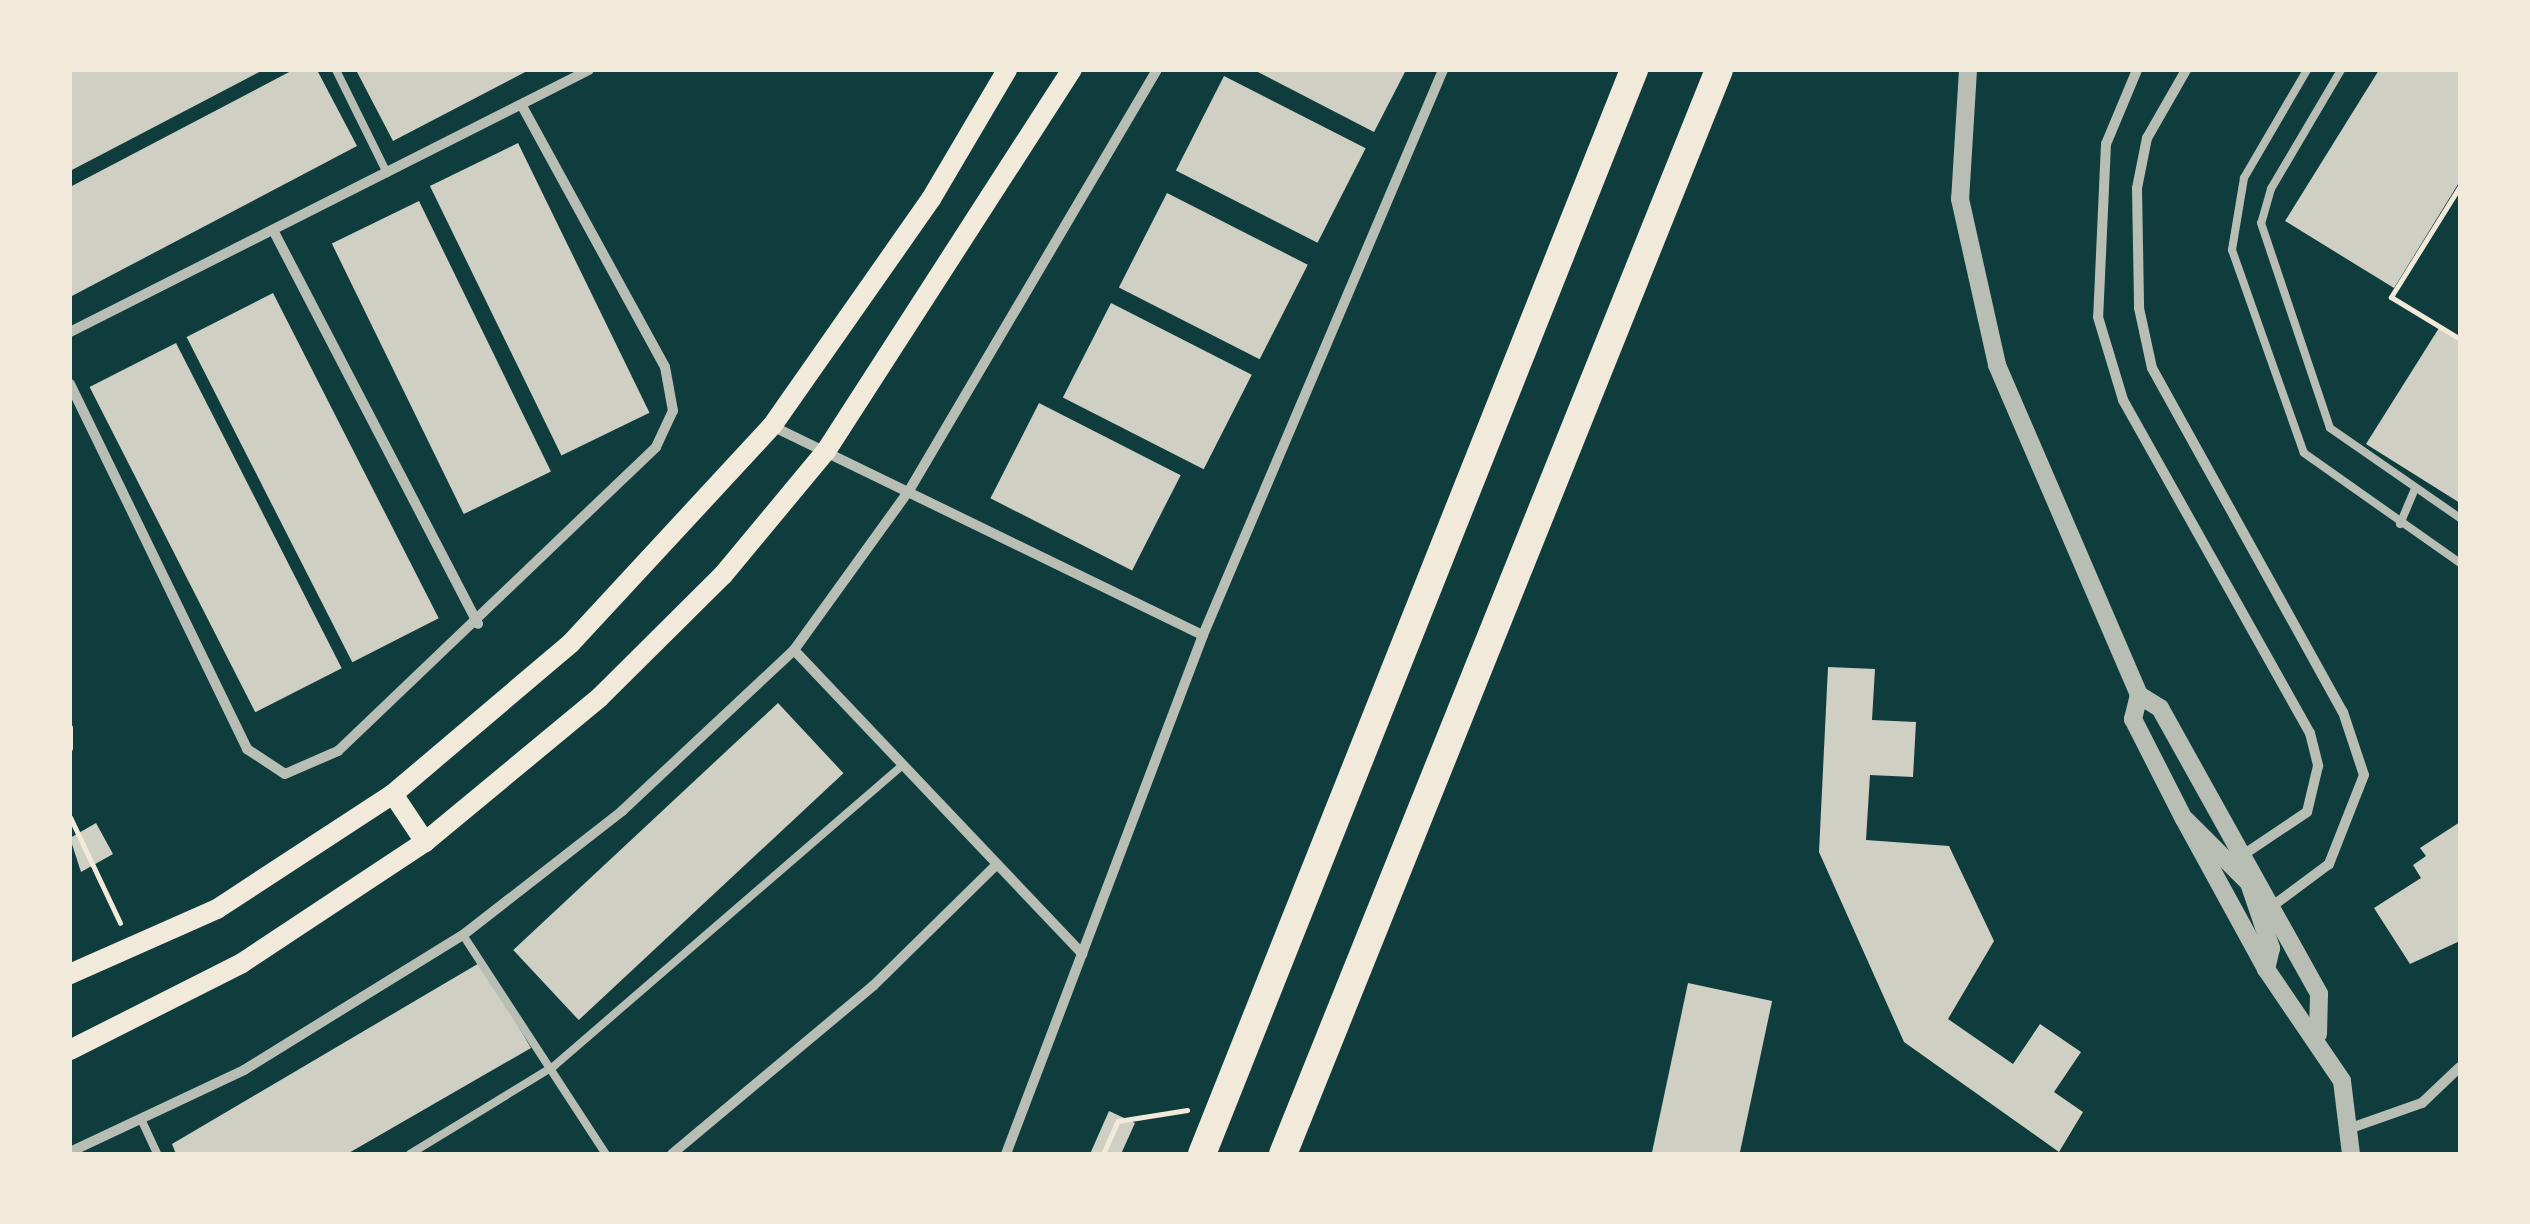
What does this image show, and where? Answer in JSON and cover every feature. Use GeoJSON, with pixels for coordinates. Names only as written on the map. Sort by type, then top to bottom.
{"type":"FeatureCollection","features":[{"type":"Feature","properties":{"kind":"highway"},"geometry":{"type":"LineString","coordinates":[[1202,1154],[1634,70]]}},
{"type":"Feature","properties":{"kind":"highway"},"geometry":{"type":"LineString","coordinates":[[1282,1154],[1719,70]]}},
{"type":"Feature","properties":{"kind":"main road"},"geometry":{"type":"LineString","coordinates":[[70,974],[217,909],[393,794],[570,643],[772,426],[1007,70]]}},
{"type":"Feature","properties":{"kind":"main road"},"geometry":{"type":"LineString","coordinates":[[70,1050],[242,963],[425,842],[600,697],[722,575],[826,451],[1072,70]]}},
{"type":"Feature","properties":{"kind":"main road"},"geometry":{"type":"LineString","coordinates":[[393,794],[425,842]]}},
{"type":"Feature","properties":{"kind":"street"},"geometry":{"type":"LineString","coordinates":[[70,332],[589,70]]}},
{"type":"Feature","properties":{"kind":"street"},"geometry":{"type":"LineString","coordinates":[[70,1152],[244,1070],[463,935],[622,812],[794,650],[910,488],[1157,70]]}},
{"type":"Feature","properties":{"kind":"street"},"geometry":{"type":"LineString","coordinates":[[1006,1154],[1203,635],[1443,70]]}},
{"type":"Feature","properties":{"kind":"street"},"geometry":{"type":"LineString","coordinates":[[1968,70],[1960,199],[1997,364],[2139,695],[2160,708],[2319,994],[2318,1034]]}},
{"type":"Feature","properties":{"kind":"street"},"geometry":{"type":"LineString","coordinates":[[2137,70],[2106,144],[2098,317],[2138,431],[2310,733],[2318,766],[2307,812],[2243,856]]}},
{"type":"Feature","properties":{"kind":"street"},"geometry":{"type":"LineString","coordinates":[[2186,70],[2147,138],[2137,188],[2139,308],[2152,368],[2343,712],[2364,776],[2330,864],[2271,907]]}},
{"type":"Feature","properties":{"kind":"street"},"geometry":{"type":"LineString","coordinates":[[70,384],[247,749],[271,770],[302,772],[478,624],[656,447],[673,412],[665,367],[522,106]]}},
{"type":"Feature","properties":{"kind":"street"},"geometry":{"type":"LineString","coordinates":[[273,230],[478,624]]}},
{"type":"Feature","properties":{"kind":"street"},"geometry":{"type":"LineString","coordinates":[[772,426],[910,488],[1203,635]]}},
{"type":"Feature","properties":{"kind":"street"},"geometry":{"type":"LineString","coordinates":[[794,650],[1082,954]]}},
{"type":"Feature","properties":{"kind":"street"},"geometry":{"type":"LineString","coordinates":[[2139,695],[2132,719],[2184,819],[2266,968],[2318,1034],[2342,1081],[2351,1128],[2351,1154]]}},
{"type":"Feature","properties":{"kind":"street"},"geometry":{"type":"LineString","coordinates":[[2184,819],[2206,832],[2248,888],[2271,907]]}},
{"type":"Feature","properties":{"kind":"street"},"geometry":{"type":"LineString","coordinates":[[2243,856],[2248,888],[2270,948],[2266,968]]}},
{"type":"Feature","properties":{"kind":"street"},"geometry":{"type":"LineString","coordinates":[[674,1153],[873,986],[996,865]]}},
{"type":"Feature","properties":{"kind":"street"},"geometry":{"type":"LineString","coordinates":[[2351,1128],[2422,1103],[2460,1067]]}},
{"type":"Feature","properties":{"kind":"lane"},"geometry":{"type":"LineString","coordinates":[[336,70],[387,174]]}},
{"type":"Feature","properties":{"kind":"lane"},"geometry":{"type":"LineString","coordinates":[[2307,70],[2244,178],[2232,250],[2304,453],[2460,563]]}},
{"type":"Feature","properties":{"kind":"lane"},"geometry":{"type":"LineString","coordinates":[[2341,70],[2271,189],[2261,224],[2330,428],[2460,518]]}},
{"type":"Feature","properties":{"kind":"lane"},"geometry":{"type":"LineString","coordinates":[[2400,524],[2415,489]]}},
{"type":"Feature","properties":{"kind":"lane"},"geometry":{"type":"LineString","coordinates":[[410,1154],[554,1066],[901,767]]}},
{"type":"Feature","properties":{"kind":"lane"},"geometry":{"type":"LineString","coordinates":[[463,935],[554,1066],[606,1154]]}},
{"type":"Feature","properties":{"kind":"lane"},"geometry":{"type":"LineString","coordinates":[[141,1119],[157,1154]]}},
{"type":"Feature","properties":{"kind":"path"},"geometry":{"type":"LineString","coordinates":[[2460,186],[2391,297],[2460,339]]}},
{"type":"Feature","properties":{"kind":"path"},"geometry":{"type":"LineString","coordinates":[[70,727],[70,748]]}},
{"type":"Feature","properties":{"kind":"path"},"geometry":{"type":"LineString","coordinates":[[70,817],[131,947]]}},
{"type":"Feature","properties":{"kind":"path"},"geometry":{"type":"LineString","coordinates":[[1103,1154],[1118,1121],[1222,1104]]}},
{"type":"Feature","properties":{"kind":"building"},"geometry":{"type":"Polygon","coordinates":[[[70,70],[263,70],[70,171],[70,70]]]}},
{"type":"Feature","properties":{"kind":"building"},"geometry":{"type":"Polygon","coordinates":[[[293,70],[317,70],[357,146],[70,297],[70,187],[293,70]]]}},
{"type":"Feature","properties":{"kind":"building"},"geometry":{"type":"Polygon","coordinates":[[[356,70],[529,70],[393,141],[356,70]]]}},
{"type":"Feature","properties":{"kind":"building"},"geometry":{"type":"Polygon","coordinates":[[[1254,70],[1406,70],[1374,132],[1254,70]]]}},
{"type":"Feature","properties":{"kind":"building"},"geometry":{"type":"Polygon","coordinates":[[[2379,70],[2460,70],[2460,181],[2394,288],[2285,221],[2379,70]]]}},
{"type":"Feature","properties":{"kind":"building"},"geometry":{"type":"Polygon","coordinates":[[[1224,76],[1366,148],[1318,243],[1176,170],[1224,76]]]}},
{"type":"Feature","properties":{"kind":"building"},"geometry":{"type":"Polygon","coordinates":[[[518,143],[650,413],[561,456],[430,186],[518,143]]]}},
{"type":"Feature","properties":{"kind":"building"},"geometry":{"type":"Polygon","coordinates":[[[1167,193],[1308,265],[1260,359],[1119,287],[1167,193]]]}},
{"type":"Feature","properties":{"kind":"building"},"geometry":{"type":"Polygon","coordinates":[[[419,201],[551,472],[464,514],[332,244],[419,201]]]}},
{"type":"Feature","properties":{"kind":"building"},"geometry":{"type":"Polygon","coordinates":[[[273,293],[439,618],[352,662],[187,337],[273,293]]]}},
{"type":"Feature","properties":{"kind":"building"},"geometry":{"type":"Polygon","coordinates":[[[1111,303],[1252,375],[1204,469],[1063,397],[1111,303]]]}},
{"type":"Feature","properties":{"kind":"building"},"geometry":{"type":"Polygon","coordinates":[[[2439,328],[2460,341],[2460,503],[2366,444],[2439,328]]]}},
{"type":"Feature","properties":{"kind":"building"},"geometry":{"type":"Polygon","coordinates":[[[176,343],[342,668],[255,712],[90,387],[176,343]]]}},
{"type":"Feature","properties":{"kind":"building"},"geometry":{"type":"Polygon","coordinates":[[[1039,403],[1181,475],[1132,571],[990,498],[1039,403]]]}},
{"type":"Feature","properties":{"kind":"building"},"geometry":{"type":"Polygon","coordinates":[[[1828,667],[1875,669],[1872,720],[1916,722],[1913,777],[1870,775],[1866,840],[1949,846],[1994,941],[1948,1019],[2013,1064],[2040,1024],[2081,1052],[2054,1092],[2083,1112],[2059,1152],[1904,1042],[1819,852],[1828,667]]]}},
{"type":"Feature","properties":{"kind":"building"},"geometry":{"type":"Polygon","coordinates":[[[778,703],[843,773],[579,1020],[513,950],[778,703]]]}},
{"type":"Feature","properties":{"kind":"building"},"geometry":{"type":"Polygon","coordinates":[[[2460,822],[2460,941],[2410,964],[2374,908],[2421,878],[2413,865],[2426,856],[2420,848],[2460,822]]]}},
{"type":"Feature","properties":{"kind":"building"},"geometry":{"type":"Polygon","coordinates":[[[96,823],[113,854],[81,872],[70,838],[96,823]]]}},
{"type":"Feature","properties":{"kind":"building"},"geometry":{"type":"Polygon","coordinates":[[[481,962],[531,1048],[347,1154],[176,1154],[172,1144],[481,962]]]}},
{"type":"Feature","properties":{"kind":"building"},"geometry":{"type":"Polygon","coordinates":[[[1688,983],[1772,1001],[1740,1154],[1652,1154],[1688,983]]]}},
{"type":"Feature","properties":{"kind":"building"},"geometry":{"type":"Polygon","coordinates":[[[1109,1111],[1135,1123],[1121,1154],[1090,1154],[1109,1111]]]}}]}
